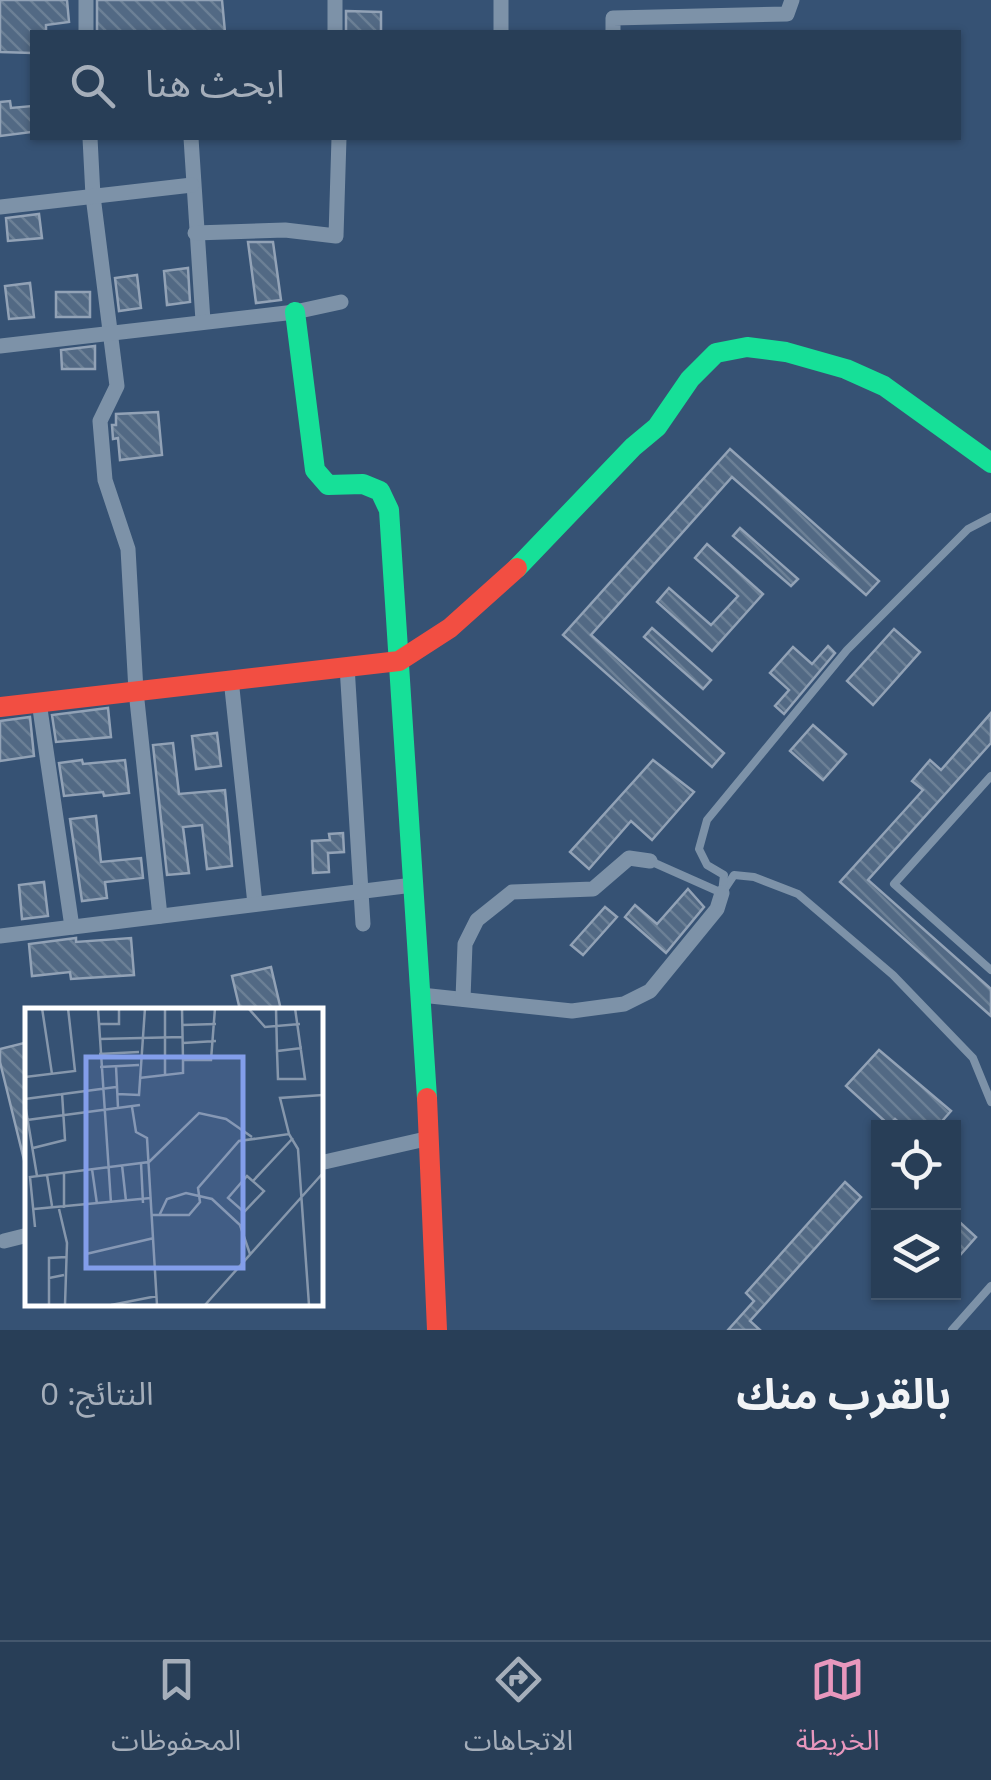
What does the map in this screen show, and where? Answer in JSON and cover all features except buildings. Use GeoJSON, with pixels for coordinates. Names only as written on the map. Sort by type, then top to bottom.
{"type":"FeatureCollection","features":[{"type":"Feature","properties":{"kind":"street"},"geometry":{"type":"LineString","coordinates":[[86,0],[86,30]]}},
{"type":"Feature","properties":{"kind":"street"},"geometry":{"type":"LineString","coordinates":[[335,0],[335,30]]}},
{"type":"Feature","properties":{"kind":"street"},"geometry":{"type":"LineString","coordinates":[[501,0],[501,30]]}},
{"type":"Feature","properties":{"kind":"street"},"geometry":{"type":"LineString","coordinates":[[612,0],[613,25],[788,14],[792,0]]}},
{"type":"Feature","properties":{"kind":"street"},"geometry":{"type":"LineString","coordinates":[[90,140],[93,196],[118,386],[100,421],[105,480],[128,549],[136,690],[160,916]]}},
{"type":"Feature","properties":{"kind":"street"},"geometry":{"type":"LineString","coordinates":[[191,140],[202,321]]}},
{"type":"Feature","properties":{"kind":"street"},"geometry":{"type":"LineString","coordinates":[[195,233],[284,230],[336,236],[339,140]]}},
{"type":"Feature","properties":{"kind":"street"},"geometry":{"type":"LineString","coordinates":[[0,207],[192,185]]}},
{"type":"Feature","properties":{"kind":"street"},"geometry":{"type":"LineString","coordinates":[[0,346],[295,312],[341,302]]}},
{"type":"Feature","properties":{"kind":"street"},"geometry":{"type":"LineString","coordinates":[[295,312],[314,470],[328,485],[363,484],[380,492],[389,510],[430,1138],[437,1330]]}},
{"type":"Feature","properties":{"kind":"street"},"geometry":{"type":"LineString","coordinates":[[0,708],[399,661],[450,628],[528,558],[633,447],[657,427],[690,379],[716,352],[747,347],[786,352],[846,369],[884,386],[991,463]]}},
{"type":"Feature","properties":{"kind":"street"},"geometry":{"type":"LineString","coordinates":[[347,666],[362,924]]}},
{"type":"Feature","properties":{"kind":"street"},"geometry":{"type":"LineString","coordinates":[[231,679],[255,904]]}},
{"type":"Feature","properties":{"kind":"street"},"geometry":{"type":"LineString","coordinates":[[39,702],[72,927]]}},
{"type":"Feature","properties":{"kind":"street"},"geometry":{"type":"LineString","coordinates":[[462,998],[465,944],[477,920],[512,892],[593,888],[629,858],[650,861]]}},
{"type":"Feature","properties":{"kind":"street"},"geometry":{"type":"LineString","coordinates":[[0,936],[414,886]]}},
{"type":"Feature","properties":{"kind":"street"},"geometry":{"type":"LineString","coordinates":[[420,995],[572,1010],[624,1004],[650,991],[717,909],[722,893]]}},
{"type":"Feature","properties":{"kind":"street"},"geometry":{"type":"LineString","coordinates":[[322,1163],[430,1138]]}},
{"type":"Feature","properties":{"kind":"street"},"geometry":{"type":"LineString","coordinates":[[4,1241],[25,1236]]}},
{"type":"Feature","properties":{"kind":"lane"},"geometry":{"type":"LineString","coordinates":[[722,893],[724,875],[707,865],[699,850],[707,820],[848,650],[968,529],[991,517]]}},
{"type":"Feature","properties":{"kind":"lane"},"geometry":{"type":"LineString","coordinates":[[991,776],[894,884],[991,970]]}},
{"type":"Feature","properties":{"kind":"lane"},"geometry":{"type":"LineString","coordinates":[[650,861],[722,893]]}},
{"type":"Feature","properties":{"kind":"lane"},"geometry":{"type":"LineString","coordinates":[[722,893],[734,875],[754,877],[798,894],[893,975],[974,1058],[991,1102]]}},
{"type":"Feature","properties":{"kind":"lane"},"geometry":{"type":"LineString","coordinates":[[952,1330],[991,1286]]}},
{"type":"Feature","properties":{"kind":"traffic: fast"},"geometry":{"type":"LineString","coordinates":[[295,312],[315,470],[328,485],[363,484],[380,491],[389,510],[427,1098]]}},
{"type":"Feature","properties":{"kind":"traffic: fast"},"geometry":{"type":"LineString","coordinates":[[517,568],[657,427],[690,379],[716,353],[747,347],[786,352],[846,369],[884,386],[991,463]]}},
{"type":"Feature","properties":{"kind":"traffic: jam"},"geometry":{"type":"LineString","coordinates":[[0,707],[399,661],[450,628],[517,568]]}},
{"type":"Feature","properties":{"kind":"traffic: jam"},"geometry":{"type":"LineString","coordinates":[[427,1098],[437,1330]]}}]}
